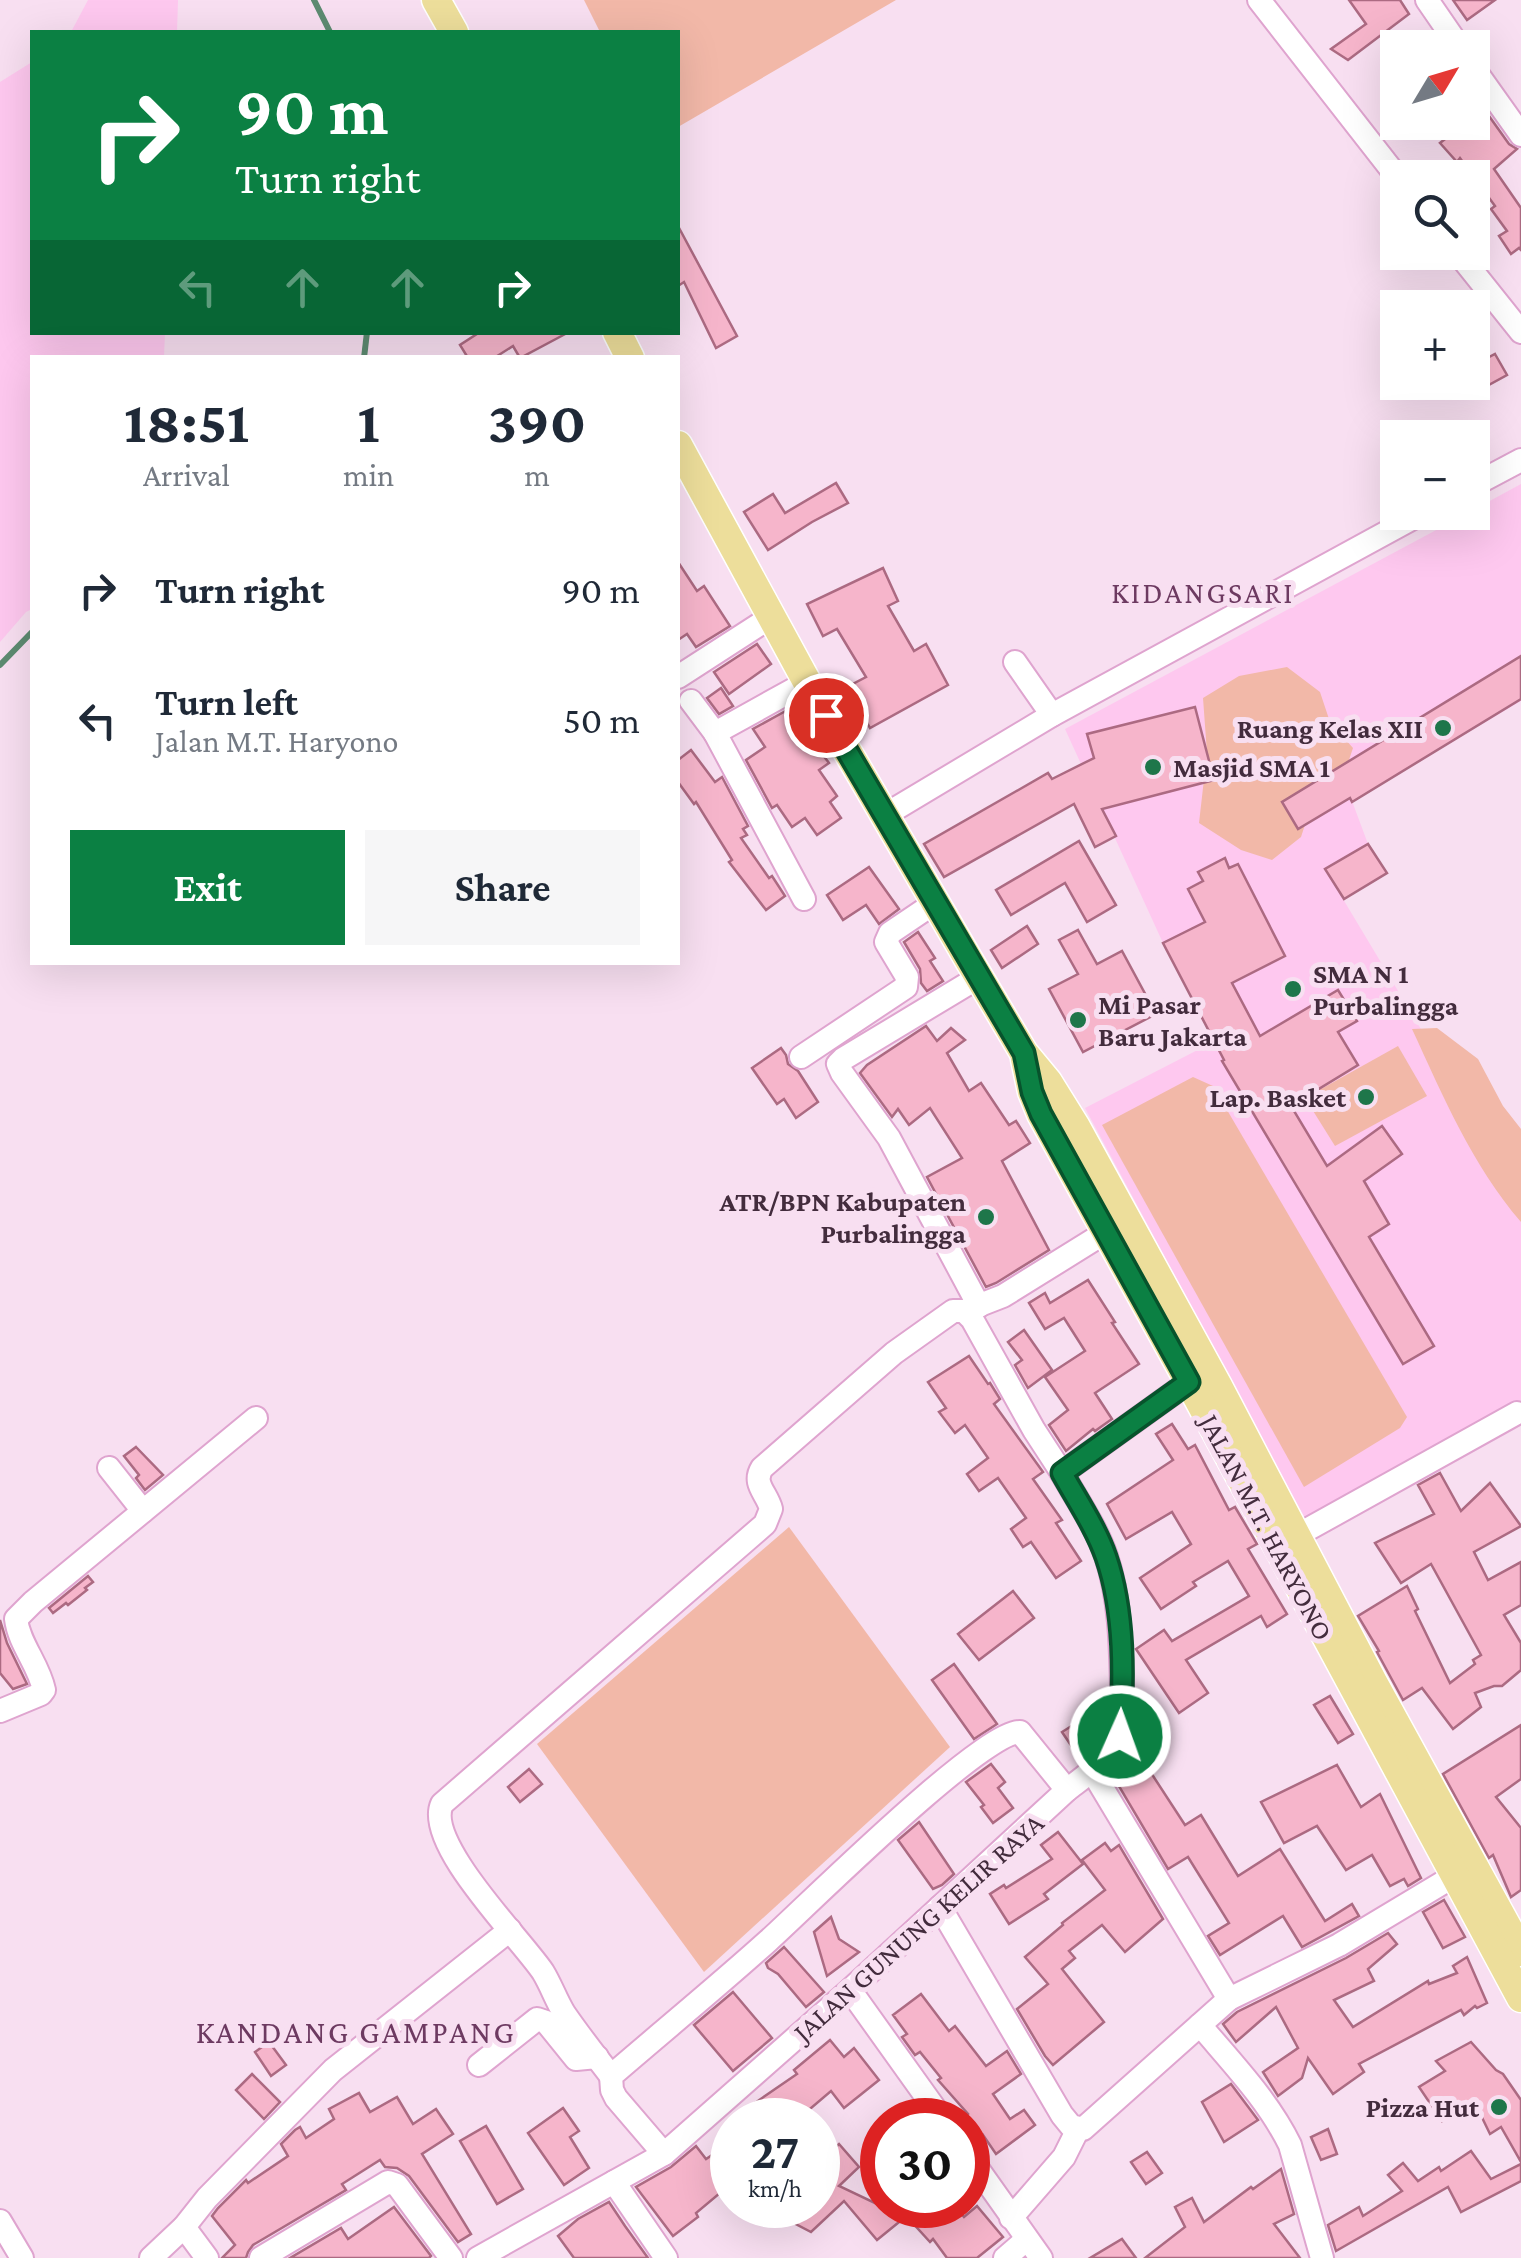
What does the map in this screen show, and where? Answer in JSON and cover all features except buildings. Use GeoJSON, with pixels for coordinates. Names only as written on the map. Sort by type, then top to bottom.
{"type":"FeatureCollection","features":[{"type":"Feature","properties":{"kind":"main road"},"geometry":{"type":"LineString","coordinates":[[436,0],[453,30]]}},
{"type":"Feature","properties":{"kind":"main road","name":"JALAN M.T. HARYONO"},"geometry":{"type":"LineString","coordinates":[[680,448],[807,682],[1024,1053],[1076,1127],[1218,1386],[1286,1541],[1454,1876],[1521,1998]]}},
{"type":"Feature","properties":{"kind":"main road","name":"JALAN M.T. HARYONO"},"geometry":{"type":"LineString","coordinates":[[1024,1053],[1041,1114],[1106,1232],[1521,1952]]}},
{"type":"Feature","properties":{"kind":"street"},"geometry":{"type":"LineString","coordinates":[[1259,0],[1384,160]]}},
{"type":"Feature","properties":{"kind":"street"},"geometry":{"type":"LineString","coordinates":[[1427,0],[1448,30]]}},
{"type":"Feature","properties":{"kind":"street"},"geometry":{"type":"LineString","coordinates":[[1490,91],[1521,135]]}},
{"type":"Feature","properties":{"kind":"street"},"geometry":{"type":"LineString","coordinates":[[1471,270],[1521,332]]}},
{"type":"Feature","properties":{"kind":"street"},"geometry":{"type":"LineString","coordinates":[[1490,476],[1521,460]]}},
{"type":"Feature","properties":{"kind":"street"},"geometry":{"type":"LineString","coordinates":[[884,815],[1052,716],[1391,530]]}},
{"type":"Feature","properties":{"kind":"street"},"geometry":{"type":"LineString","coordinates":[[680,675],[771,617]]}},
{"type":"Feature","properties":{"kind":"street"},"geometry":{"type":"LineString","coordinates":[[1015,662],[1052,716]]}},
{"type":"Feature","properties":{"kind":"street"},"geometry":{"type":"LineString","coordinates":[[714,733],[807,682]]}},
{"type":"Feature","properties":{"kind":"street"},"geometry":{"type":"LineString","coordinates":[[691,702],[714,733],[804,899]]}},
{"type":"Feature","properties":{"kind":"street"},"geometry":{"type":"LineString","coordinates":[[801,1057],[906,987],[907,977],[886,942],[890,933],[936,902]]}},
{"type":"Feature","properties":{"kind":"street","name":"JALAN GUNUNG KELIR RAYA"},"geometry":{"type":"LineString","coordinates":[[478,2258],[518,2249],[652,2160],[850,1990],[1092,1771],[1120,1736],[1119,1627],[1106,1556],[977,1326],[889,1138],[838,1064],[979,977]]}},
{"type":"Feature","properties":{"kind":"street"},"geometry":{"type":"LineString","coordinates":[[652,2160],[544,1974],[503,1935],[450,1847],[438,1812],[442,1804],[766,1524],[771,1509],[758,1482],[762,1468],[894,1353],[953,1311],[971,1309],[1003,1296],[1106,1232]]}},
{"type":"Feature","properties":{"kind":"street"},"geometry":{"type":"LineString","coordinates":[[1062,1473],[1189,1382]]}},
{"type":"Feature","properties":{"kind":"street"},"geometry":{"type":"LineString","coordinates":[[1286,1541],[1520,1415]]}},
{"type":"Feature","properties":{"kind":"street"},"geometry":{"type":"LineString","coordinates":[[0,1711],[44,1690],[18,1630],[8,1622],[256,1418]]}},
{"type":"Feature","properties":{"kind":"street"},"geometry":{"type":"LineString","coordinates":[[109,1468],[143,1512]]}},
{"type":"Feature","properties":{"kind":"street"},"geometry":{"type":"LineString","coordinates":[[595,2062],[768,1941],[942,1782],[1008,1734],[1020,1732],[1067,1790]]}},
{"type":"Feature","properties":{"kind":"street"},"geometry":{"type":"LineString","coordinates":[[1092,1771],[1228,1999]]}},
{"type":"Feature","properties":{"kind":"street"},"geometry":{"type":"LineString","coordinates":[[940,1907],[1062,2116],[1078,2129],[1088,2126],[1228,1999],[1339,1945],[1454,1876]]}},
{"type":"Feature","properties":{"kind":"street"},"geometry":{"type":"LineString","coordinates":[[151,2258],[333,2070],[503,1935]]}},
{"type":"Feature","properties":{"kind":"street"},"geometry":{"type":"LineString","coordinates":[[850,1990],[927,2098]]}},
{"type":"Feature","properties":{"kind":"street"},"geometry":{"type":"LineString","coordinates":[[479,2065],[537,2019],[546,2022],[573,2056],[595,2062]]}},
{"type":"Feature","properties":{"kind":"street"},"geometry":{"type":"LineString","coordinates":[[1200,2024],[1282,2128],[1322,2258]]}},
{"type":"Feature","properties":{"kind":"street"},"geometry":{"type":"LineString","coordinates":[[1012,2218],[1064,2157],[1078,2129]]}},
{"type":"Feature","properties":{"kind":"street"},"geometry":{"type":"LineString","coordinates":[[261,2258],[388,2182],[397,2185],[451,2258]]}},
{"type":"Feature","properties":{"kind":"street"},"geometry":{"type":"LineString","coordinates":[[614,2182],[666,2258]]}},
{"type":"Feature","properties":{"kind":"street"},"geometry":{"type":"LineString","coordinates":[[990,2186],[1034,2249],[1005,2258]]}},
{"type":"Feature","properties":{"kind":"street"},"geometry":{"type":"LineString","coordinates":[[0,2221],[22,2258]]}},
{"type":"Feature","properties":{"kind":"street"},"geometry":{"type":"LineString","coordinates":[[184,2226],[206,2258]]}},
{"type":"Feature","properties":{"kind":"shaded area"},"geometry":{"type":"Polygon","coordinates":[[[88,0],[178,0],[177,30],[72,30],[88,0]]]}},
{"type":"Feature","properties":{"kind":"shaded area"},"geometry":{"type":"Polygon","coordinates":[[[584,0],[896,0],[680,126],[680,30],[599,30],[584,0]]]}},
{"type":"Feature","properties":{"kind":"shaded area"},"geometry":{"type":"Polygon","coordinates":[[[30,63],[30,335],[165,335],[164,355],[30,355],[30,610],[0,642],[0,82],[30,63]]]}},
{"type":"Feature","properties":{"kind":"shaded area","name":"SMA N 1 Purbalingga"},"geometry":{"type":"Polygon","coordinates":[[[1521,484],[1521,701],[1352,801],[1368,844],[1325,869],[1521,1196],[1521,1400],[1308,1524],[1085,1108],[1215,1041],[1163,943],[1065,729],[1436,530],[1490,530],[1490,501],[1521,484]]]}},
{"type":"Feature","properties":{"kind":"shaded area"},"geometry":{"type":"Polygon","coordinates":[[[1287,667],[1320,692],[1330,722],[1353,748],[1345,772],[1315,794],[1301,837],[1272,860],[1241,850],[1199,823],[1207,753],[1203,698],[1239,676],[1287,667]]]}},
{"type":"Feature","properties":{"kind":"shaded area"},"geometry":{"type":"Polygon","coordinates":[[[1437,1028],[1478,1059],[1503,1106],[1521,1129],[1521,1222],[1473,1154],[1412,1029],[1437,1028]]]}},
{"type":"Feature","properties":{"kind":"shaded area","name":"Lap. Basket"},"geometry":{"type":"Polygon","coordinates":[[[1398,1046],[1427,1096],[1335,1146],[1305,1098],[1398,1046]]]}},
{"type":"Feature","properties":{"kind":"shaded area"},"geometry":{"type":"Polygon","coordinates":[[[1193,1077],[1213,1086],[1407,1417],[1400,1428],[1304,1487],[1102,1125],[1193,1077]]]}},
{"type":"Feature","properties":{"kind":"shaded area"},"geometry":{"type":"Polygon","coordinates":[[[789,1527],[950,1747],[704,1972],[537,1744],[789,1527]]]}},
{"type":"Feature","properties":{"kind":"waterway"},"geometry":{"type":"LineString","coordinates":[[314,0],[329,30]]}},
{"type":"Feature","properties":{"kind":"waterway"},"geometry":{"type":"LineString","coordinates":[[364,355],[367,335]]}},
{"type":"Feature","properties":{"kind":"waterway"},"geometry":{"type":"LineString","coordinates":[[0,665],[30,634]]}},
{"type":"Feature","properties":{"kind":"place","name":"Ruang Kelas XII"},"geometry":{"type":"Point","coordinates":[1443,728]}},
{"type":"Feature","properties":{"kind":"place","name":"Masjid SMA 1"},"geometry":{"type":"Point","coordinates":[1153,767]}},
{"type":"Feature","properties":{"kind":"place","name":"SMA N 1 Purbalingga"},"geometry":{"type":"Point","coordinates":[1293,989]}},
{"type":"Feature","properties":{"kind":"place","name":"Mi Pasar Baru Jakarta"},"geometry":{"type":"Point","coordinates":[1078,1020]}},
{"type":"Feature","properties":{"kind":"place","name":"Lap. Basket"},"geometry":{"type":"Point","coordinates":[1366,1097]}},
{"type":"Feature","properties":{"kind":"place","name":"ATR/BPN Kabupaten Purbalingga"},"geometry":{"type":"Point","coordinates":[986,1217]}},
{"type":"Feature","properties":{"kind":"place","name":"Pizza Hut"},"geometry":{"type":"Point","coordinates":[1499,2107]}},
{"type":"Feature","properties":{"kind":"district","name":"KIDANGSARI"},"geometry":{"type":"Point","coordinates":[1203,593]}},
{"type":"Feature","properties":{"kind":"district","name":"KANDANG GAMPANG"},"geometry":{"type":"Point","coordinates":[356,2032]}},
{"type":"Feature","properties":{"kind":"route"},"geometry":{"type":"LineString","coordinates":[[826,715],[1024,1053],[1041,1114],[1189,1382],[1062,1473],[1106,1556],[1116,1597],[1122,1670],[1120,1736]]}}]}
